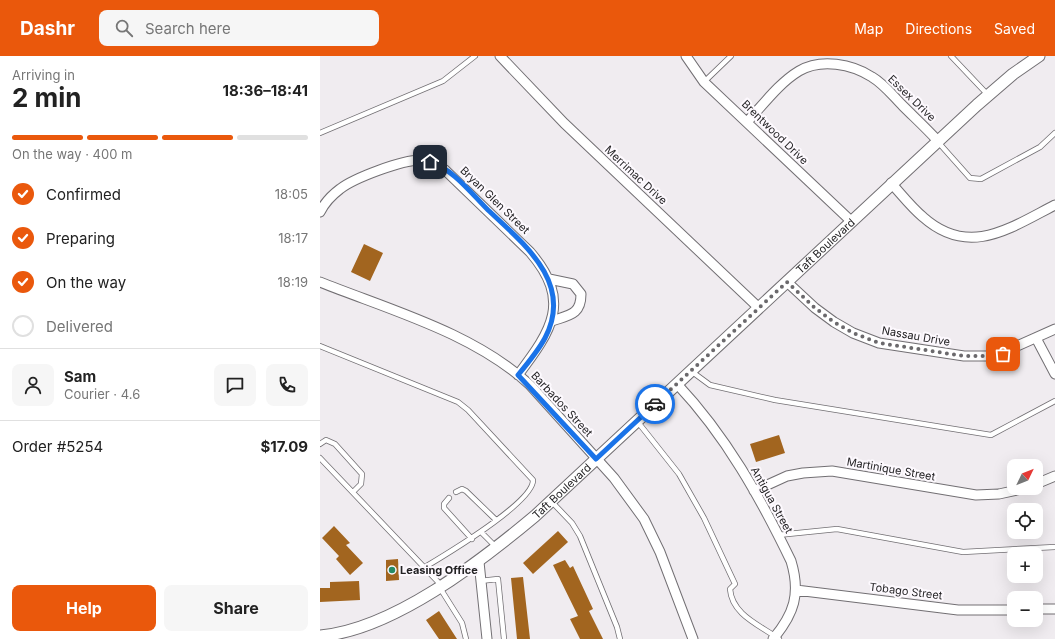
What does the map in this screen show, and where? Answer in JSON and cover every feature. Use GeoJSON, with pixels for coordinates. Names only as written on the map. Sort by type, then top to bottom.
{"type":"FeatureCollection","features":[{"type":"Feature","properties":{"kind":"street","name":"Merrimac Drive"},"geometry":{"type":"LineString","coordinates":[[500,56],[564,123],[759,308]]}},
{"type":"Feature","properties":{"kind":"street","name":"Brentwood Drive"},"geometry":{"type":"LineString","coordinates":[[686,56],[704,82],[851,221]]}},
{"type":"Feature","properties":{"kind":"street","name":"Taft Boulevard"},"geometry":{"type":"LineString","coordinates":[[320,636],[330,636],[365,626],[389,615],[479,562],[497,548],[551,501],[892,184],[937,140],[988,95],[1039,56]]}},
{"type":"Feature","properties":{"kind":"street","name":"Essex Drive"},"geometry":{"type":"LineString","coordinates":[[746,122],[784,82],[799,71],[821,64],[839,65],[854,68],[872,77],[886,87],[937,140]]}},
{"type":"Feature","properties":{"kind":"street","name":"Bryan Glen Street"},"geometry":{"type":"LineString","coordinates":[[320,210],[331,197],[349,183],[405,161],[422,160],[438,164],[511,232],[540,263],[548,279],[554,297],[552,321],[540,346],[518,375]]}},
{"type":"Feature","properties":{"kind":"street"},"geometry":{"type":"LineString","coordinates":[[892,184],[923,218],[942,230],[970,239],[994,235],[1055,205]]}},
{"type":"Feature","properties":{"kind":"street"},"geometry":{"type":"LineString","coordinates":[[548,279],[573,284],[581,294],[581,304],[574,313],[552,321]]}},
{"type":"Feature","properties":{"kind":"street","name":"Barbados Street"},"geometry":{"type":"LineString","coordinates":[[320,282],[437,328],[486,353],[518,375],[629,496],[651,532],[693,639]]}},
{"type":"Feature","properties":{"kind":"street","name":"Nassau Drive"},"geometry":{"type":"LineString","coordinates":[[787,282],[815,308],[834,322],[853,333],[879,343],[964,356],[987,356],[1003,354],[1055,329]]}},
{"type":"Feature","properties":{"kind":"street"},"geometry":{"type":"LineString","coordinates":[[1036,338],[1055,374]]}},
{"type":"Feature","properties":{"kind":"street","name":"Antigua Street"},"geometry":{"type":"LineString","coordinates":[[677,384],[696,404],[719,433],[754,491],[791,561],[795,573],[796,590],[792,612],[776,638]]}},
{"type":"Feature","properties":{"kind":"street","name":"Martinique Street"},"geometry":{"type":"LineString","coordinates":[[754,491],[787,476],[803,473],[832,471],[976,495],[1007,492]]}},
{"type":"Feature","properties":{"kind":"street"},"geometry":{"type":"LineString","coordinates":[[1043,481],[1055,476]]}},
{"type":"Feature","properties":{"kind":"street"},"geometry":{"type":"LineString","coordinates":[[479,562],[487,639]]}},
{"type":"Feature","properties":{"kind":"street","name":"Tobago Street"},"geometry":{"type":"LineString","coordinates":[[796,590],[958,610],[1007,610]]}},
{"type":"Feature","properties":{"kind":"street"},"geometry":{"type":"LineString","coordinates":[[1043,609],[1055,608]]}},
{"type":"Feature","properties":{"kind":"lane"},"geometry":{"type":"LineString","coordinates":[[320,133],[443,81],[475,56]]}},
{"type":"Feature","properties":{"kind":"lane"},"geometry":{"type":"LineString","coordinates":[[704,82],[731,56]]}},
{"type":"Feature","properties":{"kind":"lane"},"geometry":{"type":"LineString","coordinates":[[951,56],[988,95]]}},
{"type":"Feature","properties":{"kind":"lane"},"geometry":{"type":"LineString","coordinates":[[937,140],[970,178],[981,179],[1040,147],[1055,133]]}},
{"type":"Feature","properties":{"kind":"lane"},"geometry":{"type":"LineString","coordinates":[[320,346],[458,402],[468,410],[533,480],[534,484],[527,494],[482,533],[425,567]]}},
{"type":"Feature","properties":{"kind":"lane"},"geometry":{"type":"LineString","coordinates":[[691,371],[710,385],[775,400],[991,435],[1055,401]]}},
{"type":"Feature","properties":{"kind":"lane"},"geometry":{"type":"LineString","coordinates":[[637,421],[679,474],[704,518],[735,584],[730,589],[734,606],[741,613],[776,638]]}},
{"type":"Feature","properties":{"kind":"lane"},"geometry":{"type":"LineString","coordinates":[[320,444],[326,440],[335,444],[362,474],[361,484],[354,492]]}},
{"type":"Feature","properties":{"kind":"lane"},"geometry":{"type":"LineString","coordinates":[[320,458],[425,567],[440,586],[462,623],[466,639]]}},
{"type":"Feature","properties":{"kind":"lane"},"geometry":{"type":"LineString","coordinates":[[456,492],[462,489],[466,491],[496,520]]}},
{"type":"Feature","properties":{"kind":"lane"},"geometry":{"type":"LineString","coordinates":[[449,498],[444,504],[444,508],[472,539]]}},
{"type":"Feature","properties":{"kind":"lane"},"geometry":{"type":"LineString","coordinates":[[551,501],[572,523],[580,536],[617,627],[620,639]]}},
{"type":"Feature","properties":{"kind":"lane"},"geometry":{"type":"LineString","coordinates":[[778,535],[837,529],[962,552],[1055,547]]}},
{"type":"Feature","properties":{"kind":"lane"},"geometry":{"type":"LineString","coordinates":[[482,533],[497,548]]}},
{"type":"Feature","properties":{"kind":"lane"},"geometry":{"type":"LineString","coordinates":[[480,580],[498,579],[504,639]]}},
{"type":"Feature","properties":{"kind":"building"},"geometry":{"type":"Polygon","coordinates":[[[364,244],[383,253],[370,281],[351,272],[364,244]]]}},
{"type":"Feature","properties":{"kind":"building"},"geometry":{"type":"Polygon","coordinates":[[[779,435],[785,453],[756,462],[750,444],[779,435]]]}},
{"type":"Feature","properties":{"kind":"building"},"geometry":{"type":"Polygon","coordinates":[[[334,526],[350,543],[346,545],[363,563],[350,575],[336,559],[339,556],[322,538],[334,526]]]}},
{"type":"Feature","properties":{"kind":"building"},"geometry":{"type":"Polygon","coordinates":[[[558,531],[568,542],[533,574],[523,563],[558,531]]]}},
{"type":"Feature","properties":{"kind":"building","name":"Leasing Office"},"geometry":{"type":"Polygon","coordinates":[[[398,559],[399,580],[386,581],[386,560],[398,559]]]}},
{"type":"Feature","properties":{"kind":"building"},"geometry":{"type":"Polygon","coordinates":[[[565,560],[570,568],[573,566],[593,609],[589,611],[603,639],[580,639],[570,619],[578,616],[553,565],[565,560]]]}},
{"type":"Feature","properties":{"kind":"building"},"geometry":{"type":"Polygon","coordinates":[[[523,577],[530,639],[517,639],[511,578],[523,577]]]}},
{"type":"Feature","properties":{"kind":"building"},"geometry":{"type":"Polygon","coordinates":[[[359,581],[360,600],[320,602],[320,588],[330,588],[330,582],[359,581]]]}},
{"type":"Feature","properties":{"kind":"building"},"geometry":{"type":"Polygon","coordinates":[[[439,611],[457,639],[439,639],[426,620],[439,611]]]}},
{"type":"Feature","properties":{"kind":"way so far"},"geometry":{"type":"LineString","coordinates":[[655,404],[787,282],[815,308],[834,322],[853,333],[879,343],[936,353],[964,356],[995,356],[1003,354]]}},
{"type":"Feature","properties":{"kind":"place","name":"Leasing Office"},"geometry":{"type":"Point","coordinates":[392,570]}},
{"type":"Feature","properties":{"kind":"route"},"geometry":{"type":"LineString","coordinates":[[430,162],[438,164],[456,178],[511,232],[540,263],[545,271],[554,297],[552,321],[540,346],[518,375],[530,385],[596,459],[655,404]]}}]}
